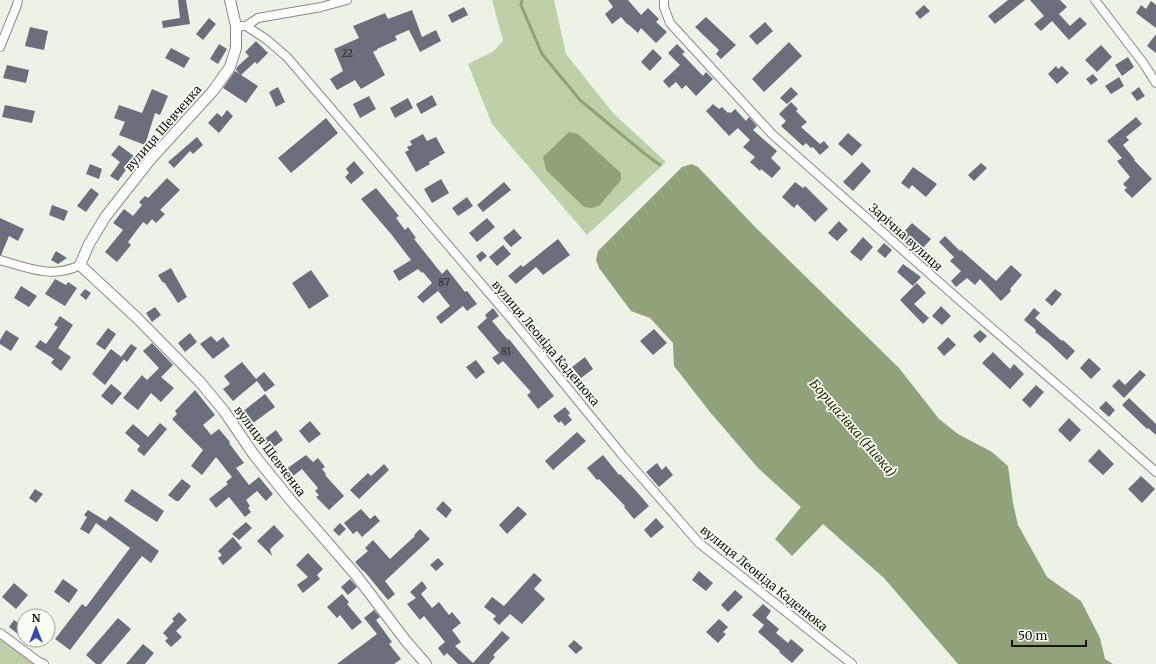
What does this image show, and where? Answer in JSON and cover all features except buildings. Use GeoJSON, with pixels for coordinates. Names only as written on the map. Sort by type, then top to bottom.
{"type":"FeatureCollection","features":[{"type":"Feature","properties":{"kind":"street"},"geometry":{"type":"LineString","coordinates":[[0,47],[17,6],[18,0]]}},
{"type":"Feature","properties":{"kind":"street","name":"вулиця Шевченка"},"geometry":{"type":"LineString","coordinates":[[230,0],[241,26],[230,67],[213,91],[150,160],[106,216],[89,244],[80,265],[137,318],[200,382],[224,411],[254,454],[288,497],[355,574],[406,641],[426,664]]}},
{"type":"Feature","properties":{"kind":"street"},"geometry":{"type":"LineString","coordinates":[[241,26],[258,18],[321,8],[347,0]]}},
{"type":"Feature","properties":{"kind":"street","name":"Зарічна вулиця"},"geometry":{"type":"LineString","coordinates":[[664,0],[664,7],[670,23],[772,134],[1156,472]]}},
{"type":"Feature","properties":{"kind":"street"},"geometry":{"type":"LineString","coordinates":[[1095,0],[1144,64],[1156,83]]}},
{"type":"Feature","properties":{"kind":"street","name":"вулиця Леоніда Каденюка"},"geometry":{"type":"LineString","coordinates":[[241,26],[266,39],[287,57],[513,321],[624,456],[700,543],[852,664]]}},
{"type":"Feature","properties":{"kind":"street"},"geometry":{"type":"LineString","coordinates":[[0,260],[38,271],[57,272],[72,269],[80,265]]}},
{"type":"Feature","properties":{"kind":"street"},"geometry":{"type":"LineString","coordinates":[[0,633],[39,662],[44,664]]}},
{"type":"Feature","properties":{"kind":"shaded area"},"geometry":{"type":"Polygon","coordinates":[[[492,0],[554,0],[566,54],[613,113],[666,162],[587,235],[492,124],[468,64],[494,51],[503,41],[492,0]]]}},
{"type":"Feature","properties":{"kind":"shaded area"},"geometry":{"type":"Polygon","coordinates":[[[0,637],[36,664],[0,664],[0,637]]]}},
{"type":"Feature","properties":{"kind":"water"},"geometry":{"type":"Polygon","coordinates":[[[569,132],[578,134],[621,173],[621,180],[599,206],[592,208],[584,207],[546,170],[543,157],[569,132]]]}},
{"type":"Feature","properties":{"kind":"water"},"geometry":{"type":"Polygon","coordinates":[[[692,164],[698,167],[756,228],[899,368],[939,419],[958,434],[992,452],[1008,466],[1013,503],[1018,525],[1047,577],[1081,601],[1100,638],[1105,659],[1113,664],[958,664],[884,578],[823,524],[792,556],[775,539],[801,507],[758,468],[710,412],[674,366],[673,343],[650,318],[631,311],[599,268],[596,260],[598,251],[682,167],[692,164]]]}},
{"type":"Feature","properties":{"kind":"waterway","name":"Борщагівка (Нивка)"},"geometry":{"type":"LineString","coordinates":[[522,0],[521,5],[542,54],[580,100],[660,165]]}}]}
